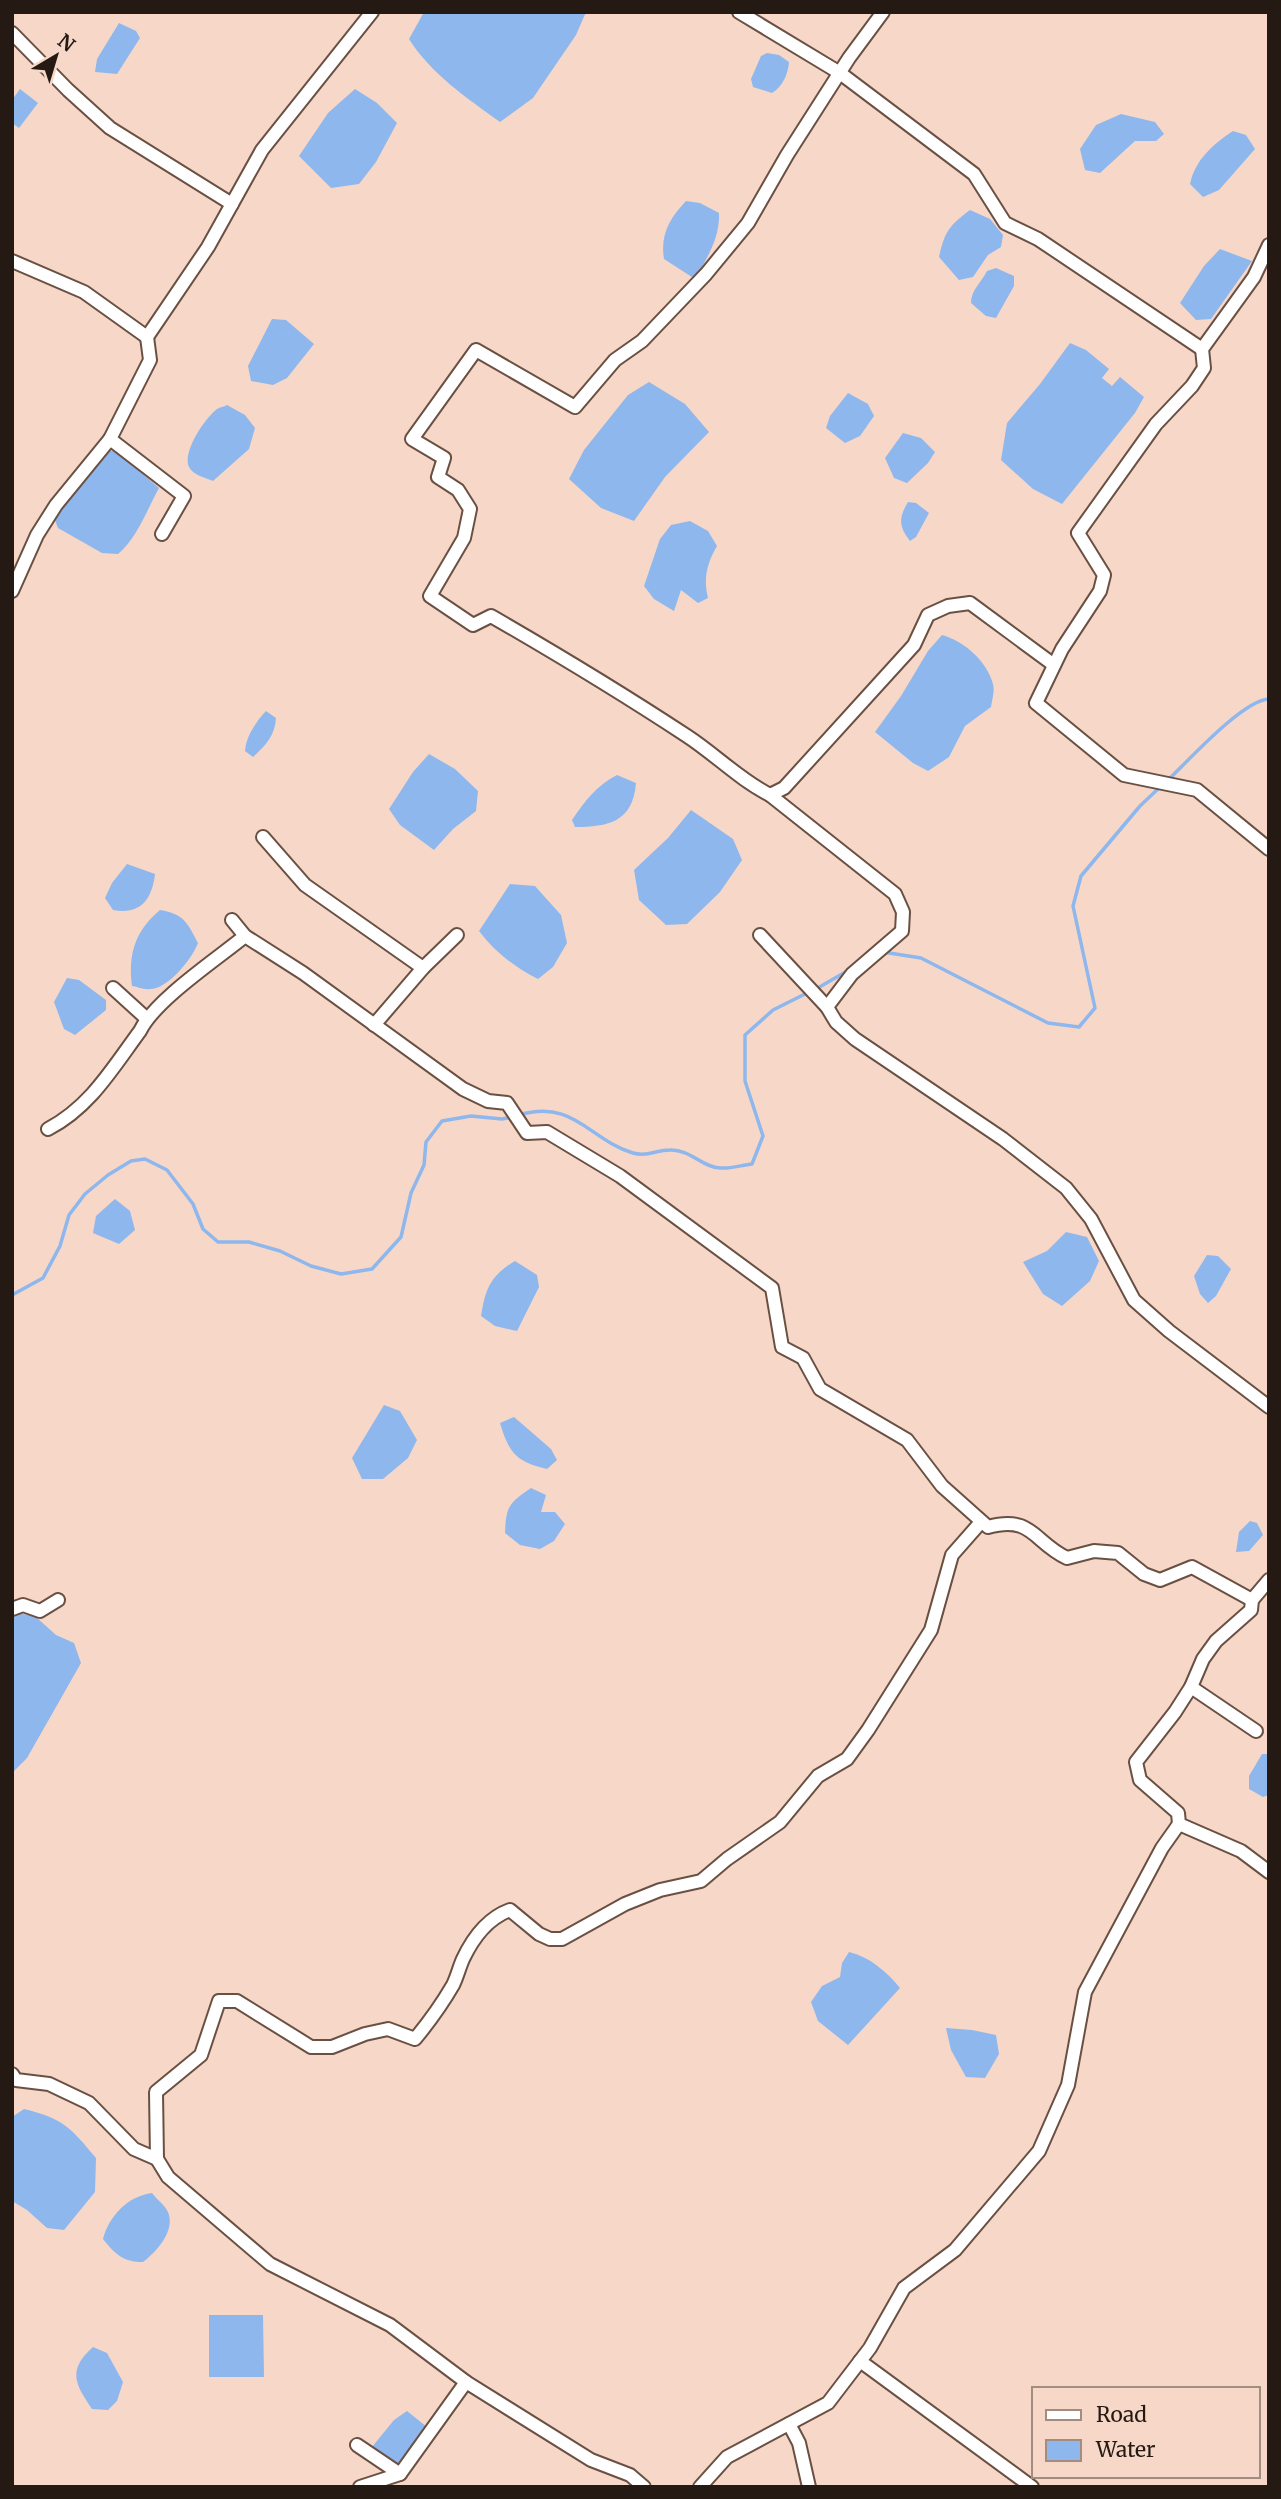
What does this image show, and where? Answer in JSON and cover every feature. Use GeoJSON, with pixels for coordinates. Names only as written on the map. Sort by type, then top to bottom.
{"type":"FeatureCollection","features":[{"type":"Feature","properties":{"kind":"street"},"geometry":{"type":"LineString","coordinates":[[12,591],[37,535],[56,505],[110,439],[150,360],[147,337],[208,247],[262,150],[372,12]]}},
{"type":"Feature","properties":{"kind":"street"},"geometry":{"type":"LineString","coordinates":[[739,12],[839,73],[974,174],[1005,223],[1038,239],[1202,349]]}},
{"type":"Feature","properties":{"kind":"street"},"geometry":{"type":"LineString","coordinates":[[827,1007],[852,974],[902,931],[904,912],[895,894],[770,795],[690,738],[589,673],[491,616],[473,625],[430,596],[464,538],[470,509],[458,490],[438,477],[444,458],[412,439],[476,350],[575,407],[615,360],[642,341],[660,322],[748,223],[839,73],[883,12]]}},
{"type":"Feature","properties":{"kind":"street"},"geometry":{"type":"LineString","coordinates":[[12,33],[110,128],[232,204]]}},
{"type":"Feature","properties":{"kind":"street"},"geometry":{"type":"LineString","coordinates":[[1269,245],[1254,277],[1202,349],[1204,368],[1192,386],[1156,424],[1078,533],[1104,575],[1100,591],[1055,665],[1036,703],[1124,775],[1197,790],[1269,849]]}},
{"type":"Feature","properties":{"kind":"street"},"geometry":{"type":"LineString","coordinates":[[12,261],[84,292],[147,337]]}},
{"type":"Feature","properties":{"kind":"street"},"geometry":{"type":"LineString","coordinates":[[110,439],[184,496],[162,534]]}},
{"type":"Feature","properties":{"kind":"street"},"geometry":{"type":"LineString","coordinates":[[770,795],[784,788],[906,655],[914,645],[928,615],[948,606],[970,603],[1055,665]]}},
{"type":"Feature","properties":{"kind":"street"},"geometry":{"type":"LineString","coordinates":[[263,837],[305,885],[423,968]]}},
{"type":"Feature","properties":{"kind":"street"},"geometry":{"type":"LineString","coordinates":[[232,920],[245,936],[303,973],[463,1089],[488,1101],[507,1103],[527,1133],[547,1132],[620,1175],[772,1288],[782,1347],[803,1358],[820,1389],[907,1440],[942,1486],[988,1527],[1007,1521],[1034,1531],[1050,1550],[1067,1558],[1094,1551],[1118,1553],[1144,1574],[1160,1580],[1192,1567],[1252,1600]]}},
{"type":"Feature","properties":{"kind":"street"},"geometry":{"type":"LineString","coordinates":[[374,1025],[423,968],[457,935]]}},
{"type":"Feature","properties":{"kind":"street"},"geometry":{"type":"LineString","coordinates":[[760,935],[827,1007],[836,1022],[855,1039],[1003,1139],[1066,1188],[1091,1219],[1134,1300],[1169,1331],[1269,1407]]}},
{"type":"Feature","properties":{"kind":"street"},"geometry":{"type":"LineString","coordinates":[[48,1129],[67,1119],[85,1104],[141,1031],[146,1018],[245,936]]}},
{"type":"Feature","properties":{"kind":"street"},"geometry":{"type":"LineString","coordinates":[[113,988],[146,1018]]}},
{"type":"Feature","properties":{"kind":"street"},"geometry":{"type":"LineString","coordinates":[[644,2487],[630,2475],[591,2460],[466,2382],[390,2325],[270,2264],[168,2177],[157,2159],[156,2092],[178,2071],[201,2055],[219,2001],[237,2001],[311,2047],[332,2047],[365,2034],[388,2029],[415,2039],[454,1983],[463,1958],[486,1923],[497,1915],[510,1910],[539,1934],[550,1939],[562,1939],[625,1904],[660,1890],[701,1881],[780,1822],[818,1776],[847,1759],[869,1730],[931,1630],[952,1555],[982,1522]]}},
{"type":"Feature","properties":{"kind":"street"},"geometry":{"type":"LineString","coordinates":[[700,2487],[727,2457],[828,2403],[860,2361],[904,2288],[955,2250],[1039,2151],[1068,2085],[1085,1992],[1161,1848],[1179,1824],[1178,1813],[1140,1780],[1136,1762],[1175,1712],[1216,1641],[1251,1610],[1252,1600],[1269,1580]]}},
{"type":"Feature","properties":{"kind":"street"},"geometry":{"type":"LineString","coordinates":[[12,1609],[23,1605],[40,1611],[58,1600]]}},
{"type":"Feature","properties":{"kind":"street"},"geometry":{"type":"LineString","coordinates":[[1191,1687],[1256,1731]]}},
{"type":"Feature","properties":{"kind":"street"},"geometry":{"type":"LineString","coordinates":[[1179,1824],[1241,1852],[1269,1872]]}},
{"type":"Feature","properties":{"kind":"street"},"geometry":{"type":"LineString","coordinates":[[12,2074],[16,2080],[49,2084],[89,2103],[134,2149],[157,2159]]}},
{"type":"Feature","properties":{"kind":"street"},"geometry":{"type":"LineString","coordinates":[[860,2361],[1032,2487]]}},
{"type":"Feature","properties":{"kind":"street"},"geometry":{"type":"LineString","coordinates":[[361,2486],[400,2474],[466,2382]]}},
{"type":"Feature","properties":{"kind":"street"},"geometry":{"type":"LineString","coordinates":[[789,2424],[799,2443],[809,2487]]}},
{"type":"Feature","properties":{"kind":"street"},"geometry":{"type":"LineString","coordinates":[[357,2445],[400,2474]]}},
{"type":"Feature","properties":{"kind":"water"},"geometry":{"type":"Polygon","coordinates":[[[424,12],[586,12],[576,35],[533,98],[500,122],[439,74],[409,39],[424,12]]]}},
{"type":"Feature","properties":{"kind":"water"},"geometry":{"type":"Polygon","coordinates":[[[119,23],[136,31],[140,38],[117,74],[95,72],[97,59],[119,23]]]}},
{"type":"Feature","properties":{"kind":"water"},"geometry":{"type":"Polygon","coordinates":[[[767,53],[779,55],[789,62],[784,79],[772,93],[753,87],[751,79],[761,56],[767,53]]]}},
{"type":"Feature","properties":{"kind":"water"},"geometry":{"type":"Polygon","coordinates":[[[20,89],[38,103],[19,128],[12,123],[12,100],[20,89]]]}},
{"type":"Feature","properties":{"kind":"water"},"geometry":{"type":"Polygon","coordinates":[[[355,89],[377,103],[397,123],[376,162],[359,184],[331,188],[299,156],[328,113],[355,89]]]}},
{"type":"Feature","properties":{"kind":"water"},"geometry":{"type":"Polygon","coordinates":[[[1121,114],[1155,122],[1164,134],[1156,141],[1135,141],[1100,173],[1085,170],[1080,149],[1096,125],[1121,114]]]}},
{"type":"Feature","properties":{"kind":"water"},"geometry":{"type":"Polygon","coordinates":[[[1233,131],[1246,135],[1255,149],[1219,190],[1203,197],[1190,184],[1192,175],[1212,147],[1233,131]]]}},
{"type":"Feature","properties":{"kind":"water"},"geometry":{"type":"Polygon","coordinates":[[[686,201],[700,203],[719,213],[715,239],[695,279],[664,259],[665,234],[675,214],[686,201]]]}},
{"type":"Feature","properties":{"kind":"water"},"geometry":{"type":"Polygon","coordinates":[[[970,210],[990,219],[1003,235],[1001,247],[988,255],[973,277],[959,280],[939,257],[949,230],[970,210]]]}},
{"type":"Feature","properties":{"kind":"water"},"geometry":{"type":"Polygon","coordinates":[[[1220,249],[1252,261],[1211,319],[1196,320],[1180,303],[1204,266],[1220,249]]]}},
{"type":"Feature","properties":{"kind":"water"},"geometry":{"type":"Polygon","coordinates":[[[996,268],[1014,276],[1014,286],[996,318],[986,316],[971,303],[971,298],[987,271],[996,268]]]}},
{"type":"Feature","properties":{"kind":"water"},"geometry":{"type":"Polygon","coordinates":[[[272,319],[286,320],[314,344],[287,378],[273,385],[251,381],[248,366],[272,319]]]}},
{"type":"Feature","properties":{"kind":"water"},"geometry":{"type":"Polygon","coordinates":[[[1070,343],[1086,350],[1109,369],[1102,378],[1112,386],[1120,377],[1144,397],[1135,413],[1062,504],[1033,489],[1001,460],[1007,423],[1070,343]]]}},
{"type":"Feature","properties":{"kind":"water"},"geometry":{"type":"Polygon","coordinates":[[[649,382],[685,404],[709,432],[665,477],[634,521],[601,508],[569,479],[584,450],[628,395],[649,382]]]}},
{"type":"Feature","properties":{"kind":"water"},"geometry":{"type":"Polygon","coordinates":[[[848,393],[868,404],[874,416],[860,436],[845,443],[826,428],[830,416],[848,393]]]}},
{"type":"Feature","properties":{"kind":"water"},"geometry":{"type":"Polygon","coordinates":[[[227,405],[245,415],[255,428],[249,449],[213,481],[191,470],[189,453],[207,420],[217,409],[227,405]]]}},
{"type":"Feature","properties":{"kind":"water"},"geometry":{"type":"Polygon","coordinates":[[[903,433],[921,438],[935,452],[928,463],[907,483],[894,478],[885,458],[903,433]]]}},
{"type":"Feature","properties":{"kind":"water"},"geometry":{"type":"Polygon","coordinates":[[[107,450],[117,452],[159,488],[136,532],[118,554],[102,553],[58,528],[55,520],[97,457],[107,450]]]}},
{"type":"Feature","properties":{"kind":"water"},"geometry":{"type":"Polygon","coordinates":[[[908,502],[916,503],[929,513],[916,537],[910,541],[901,522],[908,502]]]}},
{"type":"Feature","properties":{"kind":"water"},"geometry":{"type":"Polygon","coordinates":[[[690,521],[708,531],[717,546],[707,571],[708,598],[698,603],[681,590],[674,611],[654,599],[644,586],[660,539],[671,525],[690,521]]]}},
{"type":"Feature","properties":{"kind":"water"},"geometry":{"type":"Polygon","coordinates":[[[942,635],[974,653],[986,667],[994,693],[991,707],[965,726],[949,757],[928,771],[913,763],[875,732],[928,651],[942,635]]]}},
{"type":"Feature","properties":{"kind":"water"},"geometry":{"type":"Polygon","coordinates":[[[266,711],[276,718],[274,730],[265,745],[253,757],[245,751],[247,740],[266,711]]]}},
{"type":"Feature","properties":{"kind":"water"},"geometry":{"type":"Polygon","coordinates":[[[429,754],[455,769],[478,791],[476,811],[453,829],[434,850],[400,825],[389,809],[413,772],[429,754]]]}},
{"type":"Feature","properties":{"kind":"water"},"geometry":{"type":"Polygon","coordinates":[[[617,775],[636,783],[634,796],[624,814],[617,820],[598,826],[575,827],[572,820],[586,800],[617,775]]]}},
{"type":"Feature","properties":{"kind":"water"},"geometry":{"type":"Polygon","coordinates":[[[691,810],[733,839],[742,860],[720,892],[687,924],[666,925],[639,900],[634,870],[668,838],[691,810]]]}},
{"type":"Feature","properties":{"kind":"water"},"geometry":{"type":"Polygon","coordinates":[[[127,864],[155,874],[151,891],[148,898],[137,908],[113,910],[105,898],[112,883],[127,864]]]}},
{"type":"Feature","properties":{"kind":"water"},"geometry":{"type":"Polygon","coordinates":[[[510,884],[535,886],[561,915],[567,943],[553,967],[538,979],[505,958],[479,931],[510,884]]]}},
{"type":"Feature","properties":{"kind":"water"},"geometry":{"type":"Polygon","coordinates":[[[160,910],[184,920],[198,943],[185,965],[172,979],[157,988],[132,986],[131,964],[135,944],[145,926],[160,910]]]}},
{"type":"Feature","properties":{"kind":"water"},"geometry":{"type":"Polygon","coordinates":[[[67,978],[79,980],[106,1000],[106,1010],[75,1035],[64,1029],[54,1002],[67,978]]]}},
{"type":"Feature","properties":{"kind":"water"},"geometry":{"type":"Polygon","coordinates":[[[115,1199],[130,1211],[135,1230],[119,1244],[93,1233],[96,1216],[115,1199]]]}},
{"type":"Feature","properties":{"kind":"water"},"geometry":{"type":"Polygon","coordinates":[[[1066,1232],[1087,1237],[1099,1261],[1090,1281],[1062,1306],[1043,1294],[1023,1262],[1047,1251],[1066,1232]]]}},
{"type":"Feature","properties":{"kind":"water"},"geometry":{"type":"Polygon","coordinates":[[[1207,1255],[1218,1256],[1231,1269],[1216,1296],[1208,1303],[1200,1294],[1194,1276],[1207,1255]]]}},
{"type":"Feature","properties":{"kind":"water"},"geometry":{"type":"Polygon","coordinates":[[[515,1261],[537,1275],[539,1287],[517,1331],[495,1326],[481,1316],[490,1284],[515,1261]]]}},
{"type":"Feature","properties":{"kind":"water"},"geometry":{"type":"Polygon","coordinates":[[[384,1405],[400,1411],[417,1440],[408,1458],[383,1479],[362,1479],[352,1458],[384,1405]]]}},
{"type":"Feature","properties":{"kind":"water"},"geometry":{"type":"Polygon","coordinates":[[[514,1417],[551,1449],[557,1460],[547,1469],[528,1463],[511,1449],[500,1423],[514,1417]]]}},
{"type":"Feature","properties":{"kind":"water"},"geometry":{"type":"Polygon","coordinates":[[[531,1488],[546,1495],[541,1512],[555,1512],[565,1524],[554,1541],[540,1549],[520,1545],[505,1533],[510,1506],[531,1488]]]}},
{"type":"Feature","properties":{"kind":"water"},"geometry":{"type":"Polygon","coordinates":[[[1250,1521],[1257,1523],[1263,1535],[1249,1551],[1236,1552],[1239,1532],[1250,1521]]]}},
{"type":"Feature","properties":{"kind":"water"},"geometry":{"type":"Polygon","coordinates":[[[14,1612],[36,1617],[56,1635],[74,1643],[81,1663],[27,1758],[12,1773],[12,1614],[14,1612]]]}},
{"type":"Feature","properties":{"kind":"water"},"geometry":{"type":"Polygon","coordinates":[[[1262,1754],[1269,1754],[1269,1795],[1263,1797],[1249,1789],[1249,1776],[1262,1754]]]}},
{"type":"Feature","properties":{"kind":"water"},"geometry":{"type":"Polygon","coordinates":[[[849,1952],[864,1957],[877,1966],[900,1988],[848,2045],[818,2021],[811,2002],[822,1986],[840,1977],[842,1963],[849,1952]]]}},
{"type":"Feature","properties":{"kind":"water"},"geometry":{"type":"Polygon","coordinates":[[[946,2028],[996,2035],[999,2054],[985,2078],[966,2077],[951,2050],[946,2028]]]}},
{"type":"Feature","properties":{"kind":"water"},"geometry":{"type":"Polygon","coordinates":[[[24,2109],[58,2121],[96,2158],[95,2192],[64,2230],[47,2228],[12,2201],[12,2117],[24,2109]]]}},
{"type":"Feature","properties":{"kind":"water"},"geometry":{"type":"Polygon","coordinates":[[[152,2193],[168,2212],[169,2229],[158,2248],[143,2262],[125,2259],[103,2239],[106,2231],[121,2208],[135,2198],[152,2193]]]}},
{"type":"Feature","properties":{"kind":"water"},"geometry":{"type":"Polygon","coordinates":[[[209,2315],[263,2315],[264,2377],[209,2377],[209,2315]]]}},
{"type":"Feature","properties":{"kind":"water"},"geometry":{"type":"Polygon","coordinates":[[[93,2347],[107,2353],[123,2382],[117,2401],[108,2410],[92,2409],[81,2392],[76,2377],[79,2363],[93,2347]]]}},
{"type":"Feature","properties":{"kind":"water"},"geometry":{"type":"Polygon","coordinates":[[[407,2411],[427,2427],[399,2467],[372,2447],[394,2420],[407,2411]]]}},
{"type":"Feature","properties":{"kind":"waterway"},"geometry":{"type":"LineString","coordinates":[[1168,780],[1231,720],[1245,709],[1269,699]]}},
{"type":"Feature","properties":{"kind":"waterway"},"geometry":{"type":"LineString","coordinates":[[883,952],[921,958],[1048,1023],[1079,1027],[1095,1008],[1073,906],[1081,876],[1140,806],[1160,787]]}},
{"type":"Feature","properties":{"kind":"waterway"},"geometry":{"type":"LineString","coordinates":[[816,989],[849,970]]}},
{"type":"Feature","properties":{"kind":"waterway"},"geometry":{"type":"LineString","coordinates":[[519,1115],[538,1111],[567,1116],[617,1147],[633,1153],[677,1150],[714,1167],[752,1164],[763,1136],[745,1081],[745,1035],[773,1010],[809,992]]}},
{"type":"Feature","properties":{"kind":"waterway"},"geometry":{"type":"LineString","coordinates":[[12,1295],[43,1278],[60,1246],[69,1215],[85,1194],[131,1161],[145,1159],[167,1170],[193,1204],[203,1229],[218,1242],[249,1242],[280,1251],[311,1266],[341,1274],[372,1269],[401,1237],[411,1193],[424,1165],[426,1142],[442,1121],[471,1116],[502,1119],[512,1117]]}}]}
